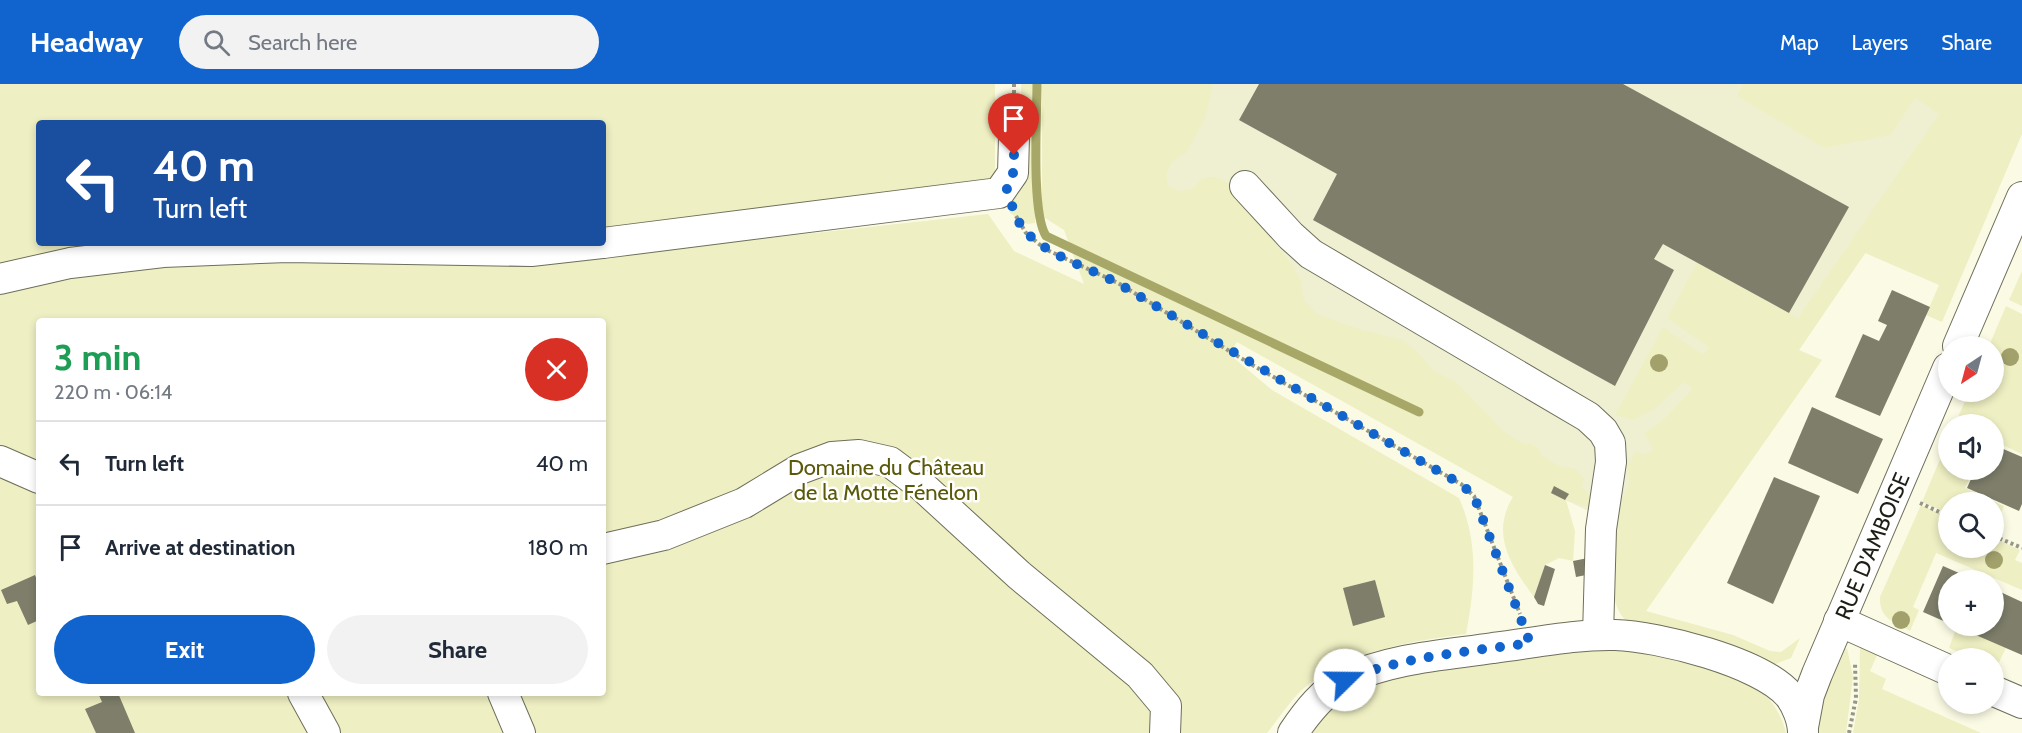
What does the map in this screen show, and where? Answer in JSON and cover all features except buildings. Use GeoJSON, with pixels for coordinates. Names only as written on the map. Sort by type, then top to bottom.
{"type":"FeatureCollection","features":[{"type":"Feature","properties":{"kind":"street"},"geometry":{"type":"LineString","coordinates":[[606,243],[999,193],[1013,173],[1014,137]]}},
{"type":"Feature","properties":{"kind":"street"},"geometry":{"type":"LineString","coordinates":[[1245,186],[1283,228],[1311,254],[1588,417],[1603,431],[1610,443],[1611,462],[1601,529],[1598,635]]}},
{"type":"Feature","properties":{"kind":"street"},"geometry":{"type":"LineString","coordinates":[[1962,336],[2022,197]]}},
{"type":"Feature","properties":{"kind":"street"},"geometry":{"type":"LineString","coordinates":[[0,279],[70,263],[163,252],[287,247],[531,251],[575,246]]}},
{"type":"Feature","properties":{"kind":"street","name":"RUE D'AMBOISE"},"geometry":{"type":"LineString","coordinates":[[1803,730],[1809,695],[1848,625],[1938,394]]}},
{"type":"Feature","properties":{"kind":"street"},"geometry":{"type":"LineString","coordinates":[[606,548],[653,538],[744,503],[800,469],[832,457],[859,455],[890,462],[922,486],[1018,575],[1140,675],[1166,706],[1165,733]]}},
{"type":"Feature","properties":{"kind":"street"},"geometry":{"type":"LineString","coordinates":[[0,461],[36,477]]}},
{"type":"Feature","properties":{"kind":"street"},"geometry":{"type":"LineString","coordinates":[[1848,625],[1938,666]]}},
{"type":"Feature","properties":{"kind":"street"},"geometry":{"type":"LineString","coordinates":[[1293,733],[1326,693],[1345,680],[1378,667],[1530,643],[1598,635],[1641,637],[1689,649],[1741,666],[1788,694],[1803,730]]}},
{"type":"Feature","properties":{"kind":"street"},"geometry":{"type":"LineString","coordinates":[[2004,695],[2022,703]]}},
{"type":"Feature","properties":{"kind":"street"},"geometry":{"type":"LineString","coordinates":[[305,696],[324,733]]}},
{"type":"Feature","properties":{"kind":"street"},"geometry":{"type":"LineString","coordinates":[[503,696],[520,733]]}},
{"type":"Feature","properties":{"kind":"path"},"geometry":{"type":"LineString","coordinates":[[1006,186],[1014,211],[1026,233],[1045,249],[1118,283],[1249,363],[1461,484],[1474,496],[1530,643]]}},
{"type":"Feature","properties":{"kind":"path"},"geometry":{"type":"LineString","coordinates":[[2004,540],[2022,548]]}},
{"type":"Feature","properties":{"kind":"path"},"geometry":{"type":"LineString","coordinates":[[1848,625],[1854,653],[1856,698],[1850,733]]}},
{"type":"Feature","properties":{"kind":"shaded area"},"geometry":{"type":"Polygon","coordinates":[[[1049,84],[1981,84],[1664,547],[1414,428],[1064,230],[1049,84]]]}},
{"type":"Feature","properties":{"kind":"green space"},"geometry":{"type":"Polygon","coordinates":[[[0,84],[995,84],[995,175],[974,187],[606,236],[606,120],[36,120],[36,246],[124,246],[0,267],[0,84]]]}},
{"type":"Feature","properties":{"kind":"green space"},"geometry":{"type":"Polygon","coordinates":[[[1021,84],[1033,84],[1035,223],[1027,224],[1010,213],[1008,205],[1022,168],[1021,84]]]}},
{"type":"Feature","properties":{"kind":"green space","name":"Domaine du Château de la Motte Fénelon"},"geometry":{"type":"Polygon","coordinates":[[[1042,84],[1213,84],[1205,119],[1186,153],[1172,162],[1166,174],[1168,185],[1179,191],[1193,188],[1203,178],[1215,177],[1232,185],[1292,265],[1301,281],[1304,300],[1317,314],[1362,330],[1402,340],[1417,351],[1433,370],[1457,383],[1503,431],[1524,444],[1532,444],[1539,449],[1541,455],[1559,466],[1576,469],[1584,479],[1582,487],[1589,494],[1596,493],[1594,509],[1566,500],[1575,531],[1573,561],[1559,558],[1545,565],[1534,597],[1511,561],[1503,537],[1506,511],[1513,497],[1237,342],[1229,354],[1272,390],[1459,498],[1470,532],[1472,548],[1472,599],[1466,634],[1384,649],[1326,672],[1303,689],[1267,733],[0,733],[0,287],[206,256],[585,258],[988,214],[1014,251],[1084,284],[1064,230],[1045,218],[1042,210],[1042,84]]]}},
{"type":"Feature","properties":{"kind":"green space"},"geometry":{"type":"Polygon","coordinates":[[[1743,84],[2022,84],[2022,134],[1942,322],[1926,315],[1939,285],[1865,253],[1799,350],[1822,360],[1646,611],[1733,635],[1770,651],[1781,652],[1800,638],[1791,658],[1773,665],[1630,624],[1621,614],[1615,601],[1611,568],[1615,503],[1620,500],[1628,488],[1627,467],[1636,451],[1645,455],[1653,450],[1645,433],[1664,419],[1693,389],[1684,382],[1653,410],[1633,420],[1615,415],[1663,327],[1703,355],[1709,347],[1667,318],[1697,263],[1798,318],[1939,114],[1915,98],[1891,135],[1824,148],[1737,96],[1743,84]]]}},
{"type":"Feature","properties":{"kind":"green space"},"geometry":{"type":"Polygon","coordinates":[[[2022,271],[2022,306],[2009,300],[2022,271]]]}},
{"type":"Feature","properties":{"kind":"green space"},"geometry":{"type":"Polygon","coordinates":[[[2006,306],[2022,314],[2022,454],[2004,446],[2004,414],[1959,414],[1965,402],[2004,402],[2004,336],[1993,336],[2006,306]]]}},
{"type":"Feature","properties":{"kind":"green space"},"geometry":{"type":"Polygon","coordinates":[[[1938,464],[1938,480],[1969,480],[1965,488],[1974,492],[1938,492],[1938,509],[1922,502],[1938,464]]]}},
{"type":"Feature","properties":{"kind":"green space"},"geometry":{"type":"Polygon","coordinates":[[[1921,505],[1938,513],[1938,554],[1936,553],[1913,607],[1919,610],[1910,631],[1885,615],[1880,604],[1880,597],[1921,505]]]}},
{"type":"Feature","properties":{"kind":"green space"},"geometry":{"type":"Polygon","coordinates":[[[2004,543],[2020,550],[2015,560],[2022,563],[2022,590],[2004,582],[2004,570],[1976,570],[1948,558],[2004,558],[2004,543]]]}},
{"type":"Feature","properties":{"kind":"green space"},"geometry":{"type":"Polygon","coordinates":[[[1953,636],[1979,636],[2006,648],[2004,652],[2004,648],[1949,648],[1953,636]]]}},
{"type":"Feature","properties":{"kind":"green space"},"geometry":{"type":"Polygon","coordinates":[[[1614,647],[1697,666],[1742,681],[1759,690],[1770,700],[1784,724],[1786,733],[1309,733],[1349,693],[1410,673],[1537,657],[1582,648],[1614,647]]]}},
{"type":"Feature","properties":{"kind":"green space"},"geometry":{"type":"Polygon","coordinates":[[[1847,648],[1853,677],[1846,733],[1814,733],[1816,715],[1843,650],[1847,648]]]}},
{"type":"Feature","properties":{"kind":"green space"},"geometry":{"type":"Polygon","coordinates":[[[1860,648],[1877,655],[1870,671],[1886,679],[1882,689],[1981,733],[1853,733],[1859,699],[1860,648]]]}},
{"type":"Feature","properties":{"kind":"waterway"},"geometry":{"type":"LineString","coordinates":[[1037,84],[1038,207],[1046,236],[1419,412]]}},
{"type":"Feature","properties":{"kind":"route"},"geometry":{"type":"LineString","coordinates":[[1014,155],[1013,173],[1006,186],[1014,211],[1026,233],[1045,249],[1118,283],[1249,363],[1461,484],[1474,496],[1530,643],[1399,662],[1378,667],[1345,680]]}}]}
